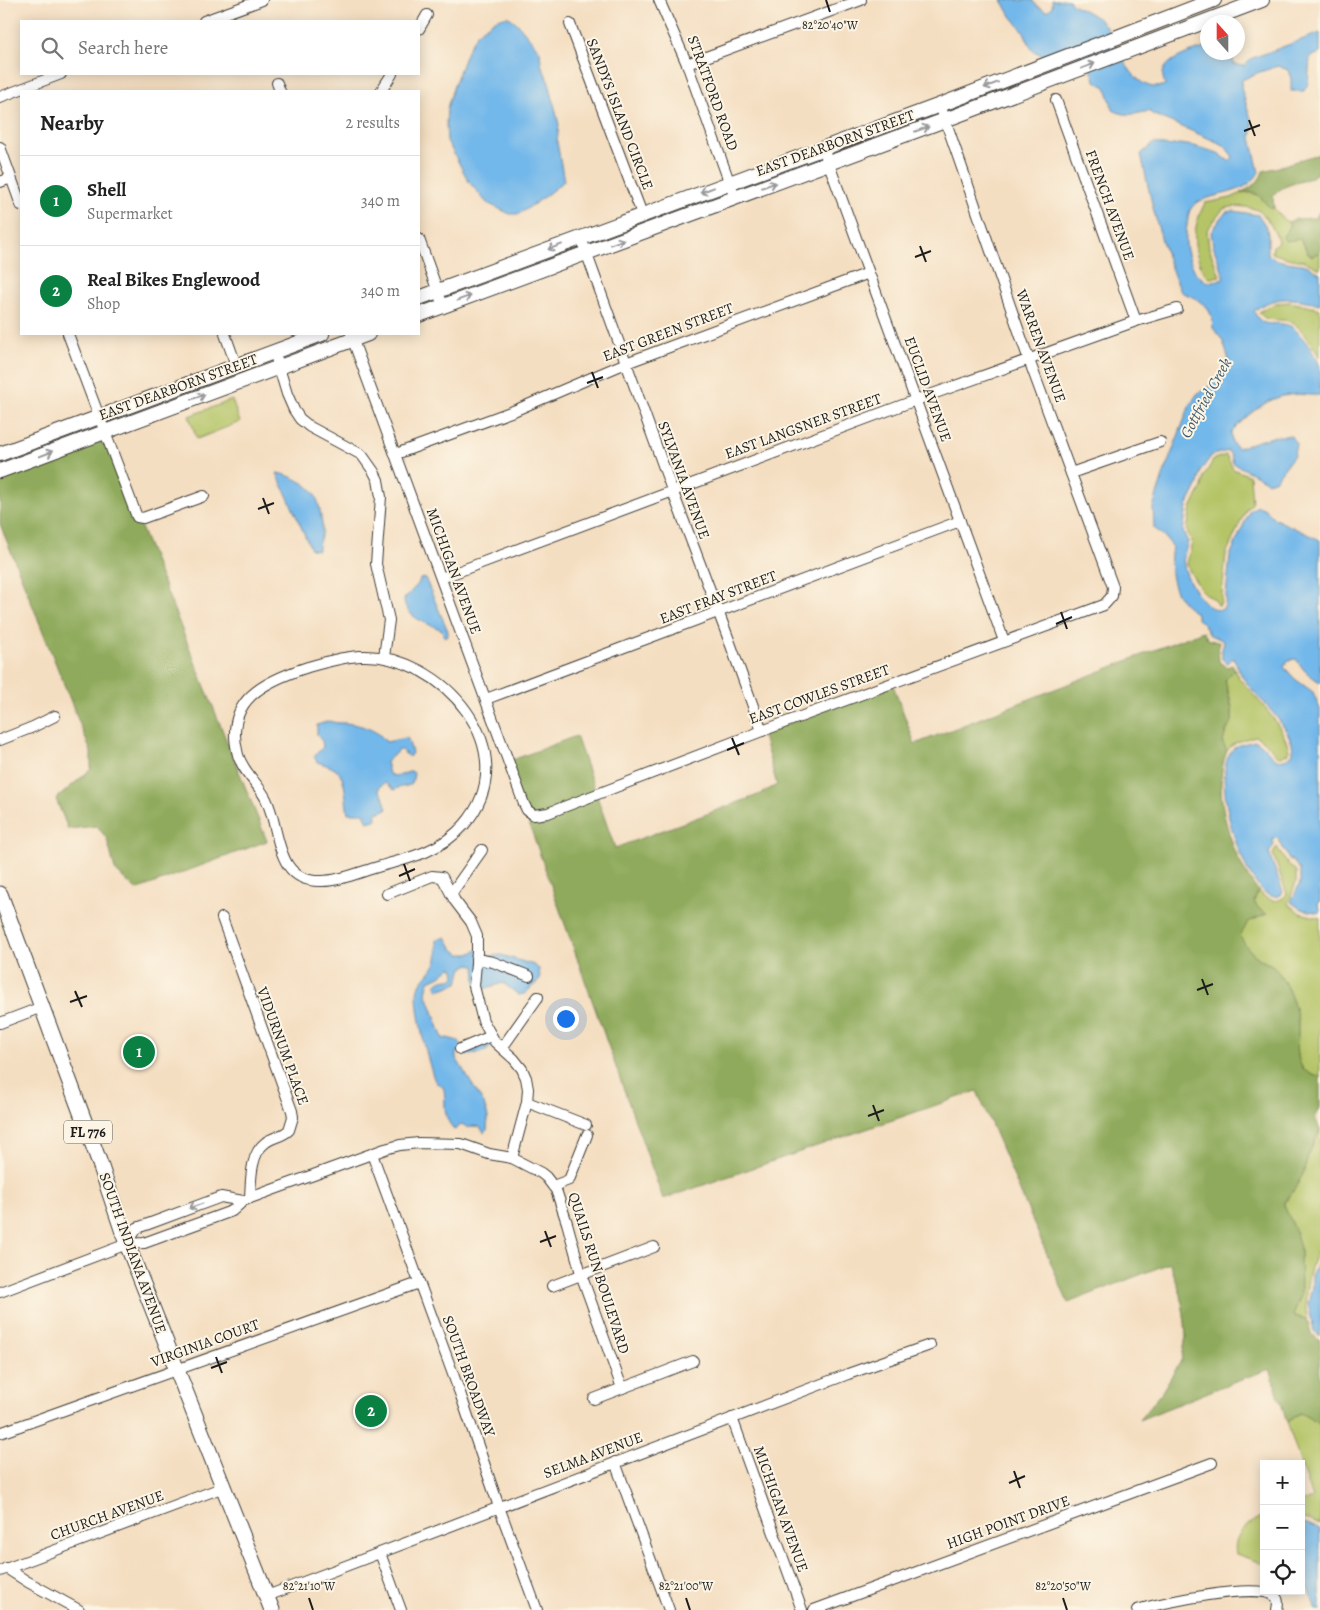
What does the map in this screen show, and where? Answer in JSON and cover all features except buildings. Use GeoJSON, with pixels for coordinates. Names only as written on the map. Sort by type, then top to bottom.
{"type":"FeatureCollection","features":[{"type":"Feature","properties":{"kind":"main road","name":"EAST DEARBORN STREET"},"geometry":{"type":"LineString","coordinates":[[420,298],[940,105],[1214,0]]}},
{"type":"Feature","properties":{"kind":"main road","name":"EAST DEARBORN STREET"},"geometry":{"type":"LineString","coordinates":[[420,315],[1042,84],[1262,0]]}},
{"type":"Feature","properties":{"kind":"main road","name":"EAST DEARBORN STREET"},"geometry":{"type":"LineString","coordinates":[[0,454],[319,335]]}},
{"type":"Feature","properties":{"kind":"main road","name":"EAST DEARBORN STREET"},"geometry":{"type":"LineString","coordinates":[[0,471],[279,367],[352,337]]}},
{"type":"Feature","properties":{"kind":"main road","name":"SOUTH INDIANA AVENUE"},"geometry":{"type":"LineString","coordinates":[[0,894],[99,1161],[127,1244],[270,1603]]}},
{"type":"Feature","properties":{"kind":"street"},"geometry":{"type":"LineString","coordinates":[[207,20],[262,0]]}},
{"type":"Feature","properties":{"kind":"street","name":"STRATFORD ROAD"},"geometry":{"type":"LineString","coordinates":[[659,0],[687,64],[735,198]]}},
{"type":"Feature","properties":{"kind":"street"},"geometry":{"type":"LineString","coordinates":[[687,64],[861,0]]}},
{"type":"Feature","properties":{"kind":"street"},"geometry":{"type":"LineString","coordinates":[[420,27],[427,15]]}},
{"type":"Feature","properties":{"kind":"street","name":"SANDYS ISLAND CIRCLE"},"geometry":{"type":"LineString","coordinates":[[570,24],[642,214]]}},
{"type":"Feature","properties":{"kind":"street"},"geometry":{"type":"LineString","coordinates":[[0,96],[58,75]]}},
{"type":"Feature","properties":{"kind":"street"},"geometry":{"type":"LineString","coordinates":[[382,90],[391,75]]}},
{"type":"Feature","properties":{"kind":"street","name":"FRENCH AVENUE"},"geometry":{"type":"LineString","coordinates":[[1056,100],[1136,321]]}},
{"type":"Feature","properties":{"kind":"street","name":"WARREN AVENUE"},"geometry":{"type":"LineString","coordinates":[[940,105],[1029,360],[1113,587],[1112,596]]}},
{"type":"Feature","properties":{"kind":"street"},"geometry":{"type":"LineString","coordinates":[[0,147],[20,202]]}},
{"type":"Feature","properties":{"kind":"street","name":"EUCLID AVENUE"},"geometry":{"type":"LineString","coordinates":[[823,148],[1004,641]]}},
{"type":"Feature","properties":{"kind":"street"},"geometry":{"type":"LineString","coordinates":[[0,182],[12,178]]}},
{"type":"Feature","properties":{"kind":"street","name":"SYLVANIA AVENUE"},"geometry":{"type":"LineString","coordinates":[[581,238],[762,731]]}},
{"type":"Feature","properties":{"kind":"street"},"geometry":{"type":"LineString","coordinates":[[420,242],[443,306]]}},
{"type":"Feature","properties":{"kind":"street","name":"EAST GREEN STREET"},"geometry":{"type":"LineString","coordinates":[[396,454],[533,404],[626,363],[869,272]]}},
{"type":"Feature","properties":{"kind":"street","name":"EAST LANGSNER STREET"},"geometry":{"type":"LineString","coordinates":[[441,578],[916,400],[1136,321],[1177,309]]}},
{"type":"Feature","properties":{"kind":"street"},"geometry":{"type":"LineString","coordinates":[[68,335],[137,517],[143,518],[204,496]]}},
{"type":"Feature","properties":{"kind":"street"},"geometry":{"type":"LineString","coordinates":[[225,335],[236,365]]}},
{"type":"Feature","properties":{"kind":"street","name":"MICHIGAN AVENUE"},"geometry":{"type":"LineString","coordinates":[[352,337],[524,804],[527,810],[534,815]]}},
{"type":"Feature","properties":{"kind":"street"},"geometry":{"type":"LineString","coordinates":[[274,351],[287,394],[300,418],[310,427],[358,452],[366,460],[378,480],[381,497],[376,564],[389,620],[384,657]]}},
{"type":"Feature","properties":{"kind":"street"},"geometry":{"type":"LineString","coordinates":[[1071,473],[1160,442]]}},
{"type":"Feature","properties":{"kind":"street","name":"EAST FRAY STREET"},"geometry":{"type":"LineString","coordinates":[[486,699],[960,521]]}},
{"type":"Feature","properties":{"kind":"street","name":"EAST COWLES STREET"},"geometry":{"type":"LineString","coordinates":[[534,815],[548,813],[762,731],[1104,605],[1112,596]]}},
{"type":"Feature","properties":{"kind":"street"},"geometry":{"type":"LineString","coordinates":[[368,655],[384,657],[408,665],[437,680],[448,689],[466,711],[476,728],[484,753],[486,777],[483,792],[473,813],[464,825],[447,840],[427,852],[330,880],[311,880],[296,873],[284,859],[272,811],[263,793],[242,764],[235,739],[236,722],[239,712],[254,692],[283,676],[344,657],[368,655]]}},
{"type":"Feature","properties":{"kind":"street"},"geometry":{"type":"LineString","coordinates":[[0,740],[55,716]]}},
{"type":"Feature","properties":{"kind":"street"},"geometry":{"type":"LineString","coordinates":[[451,894],[482,850]]}},
{"type":"Feature","properties":{"kind":"street"},"geometry":{"type":"LineString","coordinates":[[387,894],[432,876],[442,877],[474,928],[478,945],[474,974],[475,994],[483,1021],[491,1036],[522,1069],[528,1088],[527,1102],[512,1158]]}},
{"type":"Feature","properties":{"kind":"street","name":"VIDURNUM PLACE"},"geometry":{"type":"LineString","coordinates":[[222,918],[293,1116],[291,1127],[287,1132],[266,1142],[258,1151],[246,1200]]}},
{"type":"Feature","properties":{"kind":"street"},"geometry":{"type":"LineString","coordinates":[[476,959],[493,962],[529,976]]}},
{"type":"Feature","properties":{"kind":"street"},"geometry":{"type":"LineString","coordinates":[[502,1048],[538,997]]}},
{"type":"Feature","properties":{"kind":"street"},"geometry":{"type":"LineString","coordinates":[[0,1023],[42,1007]]}},
{"type":"Feature","properties":{"kind":"street"},"geometry":{"type":"LineString","coordinates":[[460,1049],[491,1036]]}},
{"type":"Feature","properties":{"kind":"street"},"geometry":{"type":"LineString","coordinates":[[527,1102],[586,1130],[569,1180],[553,1186]]}},
{"type":"Feature","properties":{"kind":"street","name":"QUAILS RUN BOULEVARD"},"geometry":{"type":"LineString","coordinates":[[127,1244],[144,1244],[232,1211],[246,1200],[400,1145],[419,1143],[470,1146],[489,1154],[512,1158],[541,1173],[553,1186],[567,1223],[581,1275],[622,1388]]}},
{"type":"Feature","properties":{"kind":"street","name":"SOUTH BROADWAY"},"geometry":{"type":"LineString","coordinates":[[372,1154],[537,1610]]}},
{"type":"Feature","properties":{"kind":"street","name":"QUAILS RUN BOULEVARD"},"geometry":{"type":"LineString","coordinates":[[127,1244],[137,1228],[221,1197],[246,1200]]}},
{"type":"Feature","properties":{"kind":"street"},"geometry":{"type":"LineString","coordinates":[[0,1292],[127,1244]]}},
{"type":"Feature","properties":{"kind":"street"},"geometry":{"type":"LineString","coordinates":[[552,1286],[654,1247]]}},
{"type":"Feature","properties":{"kind":"street","name":"VIRGINIA COURT"},"geometry":{"type":"LineString","coordinates":[[0,1433],[419,1283]]}},
{"type":"Feature","properties":{"kind":"street","name":"SELMA AVENUE"},"geometry":{"type":"LineString","coordinates":[[270,1603],[380,1553],[848,1374],[930,1345]]}},
{"type":"Feature","properties":{"kind":"street"},"geometry":{"type":"LineString","coordinates":[[594,1399],[693,1361]]}},
{"type":"Feature","properties":{"kind":"street","name":"MICHIGAN AVENUE"},"geometry":{"type":"LineString","coordinates":[[732,1418],[802,1610]]}},
{"type":"Feature","properties":{"kind":"street"},"geometry":{"type":"LineString","coordinates":[[616,1462],[669,1610]]}},
{"type":"Feature","properties":{"kind":"street","name":"HIGH POINT DRIVE"},"geometry":{"type":"LineString","coordinates":[[814,1610],[1212,1463]]}},
{"type":"Feature","properties":{"kind":"street","name":"CHURCH AVENUE"},"geometry":{"type":"LineString","coordinates":[[3,1569],[224,1488]]}},
{"type":"Feature","properties":{"kind":"street"},"geometry":{"type":"LineString","coordinates":[[380,1553],[401,1610]]}},
{"type":"Feature","properties":{"kind":"street"},"geometry":{"type":"LineString","coordinates":[[3,1569],[79,1610]]}},
{"type":"Feature","properties":{"kind":"street"},"geometry":{"type":"LineString","coordinates":[[1137,1610],[1183,1598],[1255,1590],[1272,1594],[1276,1597],[1278,1602],[1277,1610]]}},
{"type":"Feature","properties":{"kind":"green space"},"geometry":{"type":"Polygon","coordinates":[[[1320,154],[1320,171],[1310,178],[1280,189],[1273,197],[1274,208],[1270,208],[1255,193],[1240,193],[1257,182],[1263,171],[1320,154]]]}},
{"type":"Feature","properties":{"kind":"green space"},"geometry":{"type":"Polygon","coordinates":[[[1244,192],[1259,196],[1270,208],[1274,208],[1288,222],[1290,227],[1284,235],[1301,241],[1307,253],[1320,252],[1320,269],[1304,261],[1272,253],[1273,246],[1278,242],[1265,216],[1255,209],[1236,207],[1223,209],[1207,230],[1209,248],[1220,276],[1209,278],[1207,276],[1199,261],[1195,246],[1195,231],[1205,203],[1231,198],[1244,192]]]}},
{"type":"Feature","properties":{"kind":"green space"},"geometry":{"type":"Polygon","coordinates":[[[1320,211],[1320,252],[1312,256],[1300,239],[1286,241],[1283,238],[1290,227],[1288,222],[1296,219],[1315,218],[1320,211]]]}},
{"type":"Feature","properties":{"kind":"green space"},"geometry":{"type":"Polygon","coordinates":[[[1290,302],[1320,309],[1320,358],[1298,327],[1289,321],[1266,319],[1259,312],[1276,303],[1290,302]]]}},
{"type":"Feature","properties":{"kind":"green space"},"geometry":{"type":"Polygon","coordinates":[[[232,400],[240,422],[197,439],[189,416],[232,400]]]}},
{"type":"Feature","properties":{"kind":"green space"},"geometry":{"type":"Polygon","coordinates":[[[105,438],[267,841],[136,890],[115,870],[107,839],[97,826],[68,829],[56,799],[91,769],[91,752],[0,524],[0,479],[105,438]]]}},
{"type":"Feature","properties":{"kind":"green space"},"geometry":{"type":"Polygon","coordinates":[[[1226,455],[1233,469],[1250,476],[1252,504],[1247,508],[1226,554],[1221,603],[1219,606],[1214,599],[1200,588],[1190,572],[1187,564],[1192,542],[1187,531],[1191,508],[1202,487],[1204,476],[1214,459],[1226,455]]]}},
{"type":"Feature","properties":{"kind":"green space"},"geometry":{"type":"Polygon","coordinates":[[[1203,631],[1208,639],[1220,643],[1218,649],[1219,662],[1227,667],[1232,665],[1235,670],[1225,680],[1232,710],[1232,722],[1226,731],[1223,743],[1227,751],[1222,767],[1222,804],[1232,843],[1240,861],[1258,891],[1254,901],[1256,906],[1267,914],[1248,922],[1240,936],[1252,953],[1272,965],[1281,975],[1297,1015],[1299,1061],[1309,1074],[1320,1077],[1320,1108],[1315,1117],[1320,1130],[1308,1156],[1303,1174],[1293,1192],[1284,1202],[1284,1206],[1295,1229],[1300,1248],[1301,1295],[1293,1316],[1307,1319],[1311,1333],[1320,1341],[1320,1424],[1300,1413],[1287,1422],[1270,1369],[1139,1420],[1161,1393],[1181,1361],[1186,1337],[1181,1295],[1170,1263],[1068,1303],[977,1091],[663,1199],[507,762],[576,736],[615,848],[758,795],[777,785],[762,733],[893,685],[915,744],[1203,631]]]}},
{"type":"Feature","properties":{"kind":"green space"},"geometry":{"type":"Polygon","coordinates":[[[1235,670],[1239,678],[1269,713],[1282,733],[1289,752],[1285,755],[1277,755],[1266,743],[1255,736],[1236,743],[1227,751],[1224,747],[1223,739],[1232,719],[1232,710],[1225,680],[1235,670]]]}},
{"type":"Feature","properties":{"kind":"green space"},"geometry":{"type":"Polygon","coordinates":[[[1277,847],[1286,862],[1296,871],[1296,882],[1288,904],[1300,913],[1320,918],[1320,1077],[1309,1074],[1299,1061],[1297,1015],[1281,975],[1272,965],[1252,953],[1239,936],[1248,922],[1266,914],[1254,902],[1258,891],[1265,897],[1276,901],[1287,894],[1273,854],[1277,847]]]}},
{"type":"Feature","properties":{"kind":"green space"},"geometry":{"type":"Polygon","coordinates":[[[1320,1130],[1320,1249],[1317,1251],[1314,1259],[1307,1284],[1307,1319],[1293,1316],[1301,1295],[1300,1248],[1295,1229],[1284,1206],[1284,1202],[1288,1199],[1303,1174],[1308,1156],[1320,1130]]]}},
{"type":"Feature","properties":{"kind":"green space"},"geometry":{"type":"Polygon","coordinates":[[[1300,1413],[1320,1424],[1320,1525],[1305,1520],[1305,1501],[1312,1498],[1305,1477],[1305,1460],[1300,1460],[1287,1422],[1300,1413]]]}},
{"type":"Feature","properties":{"kind":"green space"},"geometry":{"type":"Polygon","coordinates":[[[1260,1517],[1260,1563],[1236,1554],[1235,1547],[1239,1535],[1252,1522],[1260,1517]]]}},
{"type":"Feature","properties":{"kind":"water","name":"Gottfried Creek"},"geometry":{"type":"Polygon","coordinates":[[[1002,0],[1032,0],[1037,6],[1046,11],[1052,7],[1052,0],[1069,0],[1104,24],[1127,66],[1135,76],[1153,87],[1165,85],[1163,73],[1169,63],[1200,49],[1200,60],[1233,60],[1233,64],[1244,66],[1250,59],[1320,33],[1320,53],[1310,57],[1308,84],[1304,91],[1291,91],[1291,79],[1288,70],[1278,66],[1242,80],[1241,88],[1253,125],[1251,138],[1259,172],[1244,187],[1203,200],[1190,210],[1186,230],[1186,247],[1196,274],[1209,282],[1223,279],[1224,276],[1213,246],[1211,232],[1226,212],[1234,211],[1258,215],[1267,230],[1268,254],[1271,257],[1280,261],[1306,265],[1320,273],[1320,304],[1286,299],[1270,302],[1254,311],[1261,321],[1269,324],[1290,326],[1303,338],[1316,357],[1320,367],[1320,395],[1293,394],[1272,400],[1250,414],[1231,432],[1232,442],[1237,448],[1270,438],[1291,436],[1296,444],[1294,455],[1276,479],[1268,482],[1233,463],[1228,451],[1212,455],[1201,470],[1198,484],[1187,506],[1183,532],[1188,542],[1184,554],[1184,562],[1189,579],[1204,602],[1210,607],[1217,609],[1223,609],[1225,605],[1230,556],[1250,510],[1258,506],[1265,509],[1275,519],[1320,540],[1320,683],[1304,670],[1296,659],[1288,660],[1284,667],[1295,679],[1313,692],[1320,709],[1320,902],[1317,903],[1320,913],[1301,909],[1291,902],[1300,883],[1300,870],[1292,860],[1289,860],[1278,838],[1273,839],[1274,845],[1269,853],[1283,892],[1272,896],[1259,887],[1247,869],[1229,816],[1225,789],[1226,765],[1233,749],[1240,745],[1255,741],[1261,744],[1276,759],[1281,760],[1293,754],[1292,744],[1281,723],[1248,685],[1233,658],[1228,663],[1222,659],[1224,641],[1210,635],[1203,623],[1197,619],[1197,614],[1188,607],[1177,593],[1171,576],[1172,546],[1154,528],[1153,507],[1189,407],[1197,394],[1216,382],[1227,371],[1229,360],[1223,341],[1213,328],[1212,317],[1207,307],[1195,298],[1181,292],[1162,241],[1141,154],[1154,143],[1168,146],[1180,144],[1194,146],[1218,153],[1229,161],[1233,157],[1224,145],[1149,111],[1126,114],[1113,110],[1106,87],[1095,81],[1092,72],[1082,58],[1069,49],[1045,57],[1032,50],[1024,32],[1011,16],[1002,0]]]}},
{"type":"Feature","properties":{"kind":"water"},"geometry":{"type":"Polygon","coordinates":[[[509,17],[517,23],[540,51],[541,64],[549,82],[559,125],[557,142],[564,181],[519,214],[510,214],[487,203],[469,182],[447,141],[447,108],[467,51],[477,33],[495,20],[509,17]]]}},
{"type":"Feature","properties":{"kind":"water"},"geometry":{"type":"Polygon","coordinates":[[[277,473],[298,480],[316,496],[322,528],[318,550],[311,549],[277,473]]]}},
{"type":"Feature","properties":{"kind":"water"},"geometry":{"type":"Polygon","coordinates":[[[425,578],[448,631],[448,636],[444,636],[442,630],[418,619],[405,606],[404,599],[418,584],[420,579],[425,578]]]}},
{"type":"Feature","properties":{"kind":"water"},"geometry":{"type":"Polygon","coordinates":[[[329,721],[368,728],[379,734],[386,742],[408,739],[412,753],[409,757],[400,749],[386,762],[389,774],[398,776],[412,771],[414,774],[412,784],[394,790],[386,783],[380,786],[379,790],[387,809],[375,814],[377,819],[368,822],[364,813],[348,813],[344,784],[340,773],[332,767],[317,762],[314,756],[323,747],[322,741],[317,735],[317,725],[329,721]]]}},
{"type":"Feature","properties":{"kind":"water"},"geometry":{"type":"Polygon","coordinates":[[[446,937],[453,949],[460,954],[469,954],[480,949],[487,956],[501,955],[534,965],[539,969],[540,980],[524,994],[519,995],[503,983],[477,991],[475,966],[470,964],[462,969],[458,983],[438,990],[436,985],[446,979],[453,979],[455,977],[454,969],[451,967],[440,976],[429,981],[426,992],[443,1039],[459,1041],[462,1047],[479,1041],[494,1043],[487,1050],[480,1053],[465,1056],[464,1053],[458,1051],[456,1053],[456,1058],[484,1104],[488,1117],[487,1130],[484,1133],[480,1127],[468,1128],[462,1124],[455,1130],[448,1121],[445,1111],[444,1089],[440,1084],[436,1083],[433,1076],[422,1035],[417,995],[418,988],[436,963],[437,940],[446,937]]]}},
{"type":"Feature","properties":{"kind":"water"},"geometry":{"type":"Polygon","coordinates":[[[1320,1256],[1320,1336],[1314,1331],[1308,1304],[1312,1287],[1312,1274],[1320,1256]]]}},
{"type":"Feature","properties":{"kind":"water"},"geometry":{"type":"Polygon","coordinates":[[[1305,1524],[1320,1529],[1320,1610],[1316,1610],[1305,1579],[1305,1524]]]}},
{"type":"Feature","properties":{"kind":"place","name":"Shell"},"geometry":{"type":"Point","coordinates":[139,1052]}},
{"type":"Feature","properties":{"kind":"place","name":"Real Bikes Englewood"},"geometry":{"type":"Point","coordinates":[371,1411]}}]}
